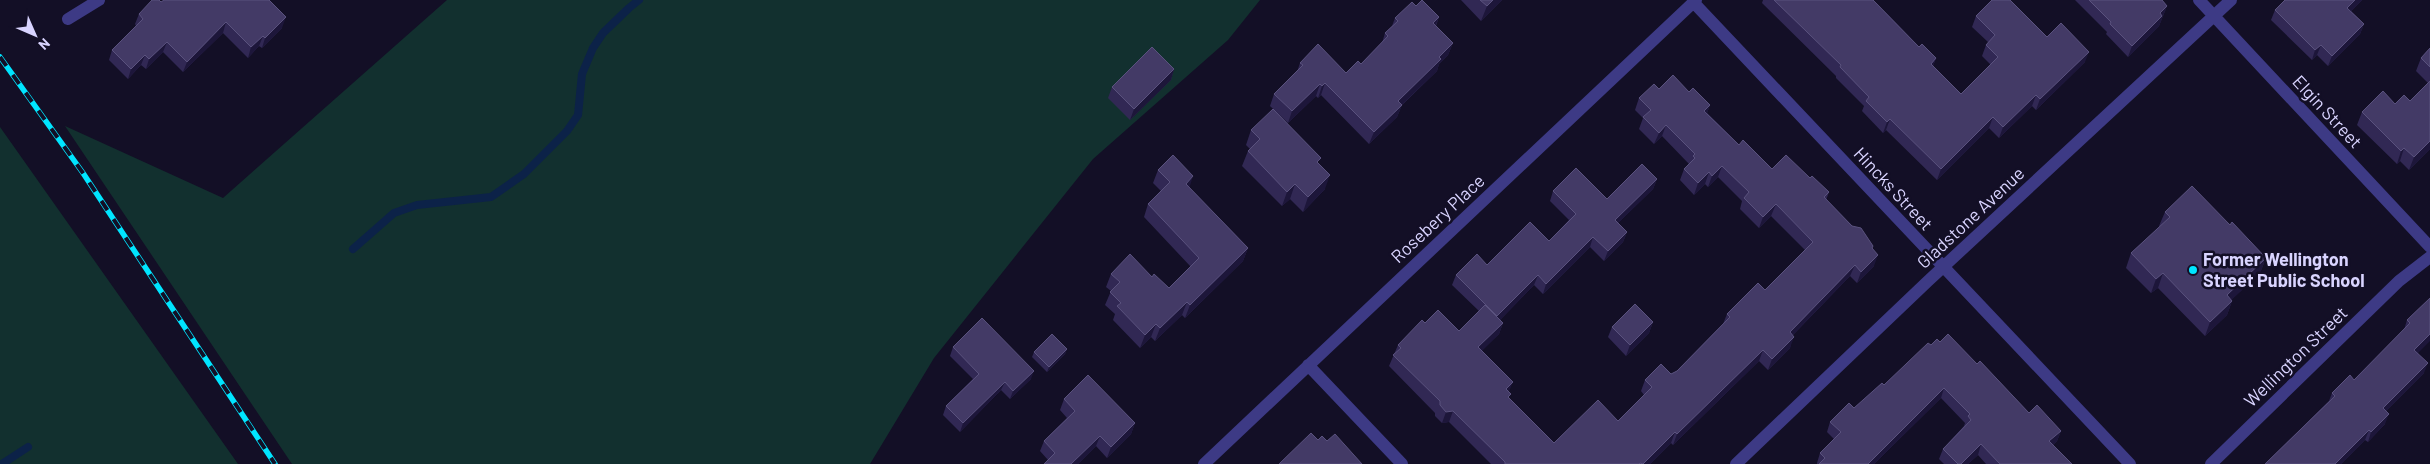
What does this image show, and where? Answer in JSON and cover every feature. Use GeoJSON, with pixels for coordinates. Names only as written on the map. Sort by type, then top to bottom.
{"type":"FeatureCollection","features":[{"type":"Feature","properties":{"kind":"street"},"geometry":{"type":"LineString","coordinates":[[68,19],[99,0]]}},
{"type":"Feature","properties":{"kind":"street","name":"Elgin Street"},"geometry":{"type":"LineString","coordinates":[[2199,0],[2430,247]]}},
{"type":"Feature","properties":{"kind":"street","name":"Gladstone Avenue"},"geometry":{"type":"LineString","coordinates":[[1736,464],[2231,0]]}},
{"type":"Feature","properties":{"kind":"street","name":"Hincks Street"},"geometry":{"type":"LineString","coordinates":[[1695,1],[1943,268],[2130,464]]}},
{"type":"Feature","properties":{"kind":"street","name":"Rosebery Place"},"geometry":{"type":"LineString","coordinates":[[1204,464],[1695,1]]}},
{"type":"Feature","properties":{"kind":"street","name":"Wellington Street"},"geometry":{"type":"LineString","coordinates":[[2211,464],[2399,281],[2430,256]]}},
{"type":"Feature","properties":{"kind":"street"},"geometry":{"type":"LineString","coordinates":[[1308,365],[1402,464]]}},
{"type":"Feature","properties":{"kind":"green space"},"geometry":{"type":"Polygon","coordinates":[[[447,0],[1260,0],[1228,40],[1093,159],[934,358],[870,464],[292,464],[65,126],[223,198],[447,0]]]}},
{"type":"Feature","properties":{"kind":"green space"},"geometry":{"type":"Polygon","coordinates":[[[0,127],[238,464],[0,464],[0,127]]]}},
{"type":"Feature","properties":{"kind":"building"},"geometry":{"type":"Polygon","coordinates":[[[152,0],[159,0],[161,2],[164,0],[269,0],[286,17],[265,38],[263,36],[251,47],[226,22],[187,62],[167,42],[149,59],[145,55],[131,69],[112,50],[143,19],[139,14],[152,0]]]}},
{"type":"Feature","properties":{"kind":"building"},"geometry":{"type":"Polygon","coordinates":[[[1422,0],[1439,17],[1433,23],[1453,43],[1439,57],[1441,59],[1398,101],[1402,105],[1374,132],[1325,83],[1322,86],[1320,84],[1292,111],[1274,94],[1303,65],[1300,63],[1318,44],[1346,73],[1358,61],[1361,64],[1388,36],[1385,33],[1398,21],[1395,18],[1412,2],[1416,6],[1422,0]]]}},
{"type":"Feature","properties":{"kind":"building"},"geometry":{"type":"Polygon","coordinates":[[[1480,0],[1493,0],[1487,6],[1480,0]]]}},
{"type":"Feature","properties":{"kind":"building"},"geometry":{"type":"Polygon","coordinates":[[[1774,0],[1873,0],[1919,47],[1922,44],[1936,58],[1931,64],[1961,94],[1998,57],[1986,45],[1995,35],[1976,16],[1992,0],[2010,0],[2047,37],[2061,23],[2089,52],[2040,99],[2036,95],[2003,127],[1993,117],[1941,169],[1890,119],[1887,122],[1866,101],[1869,97],[1840,67],[1841,65],[1774,0]]]}},
{"type":"Feature","properties":{"kind":"building"},"geometry":{"type":"Polygon","coordinates":[[[2089,0],[2162,0],[2167,6],[2160,13],[2162,16],[2132,46],[2089,0]]]}},
{"type":"Feature","properties":{"kind":"building"},"geometry":{"type":"Polygon","coordinates":[[[2285,0],[2355,0],[2347,8],[2364,24],[2332,56],[2321,45],[2315,50],[2275,10],[2285,0]]]}},
{"type":"Feature","properties":{"kind":"building"},"geometry":{"type":"Polygon","coordinates":[[[1152,47],[1174,69],[1134,109],[1112,87],[1152,47]]]}},
{"type":"Feature","properties":{"kind":"building"},"geometry":{"type":"Polygon","coordinates":[[[2430,48],[2430,67],[2421,58],[2430,48]]]}},
{"type":"Feature","properties":{"kind":"building"},"geometry":{"type":"Polygon","coordinates":[[[1673,75],[1689,92],[1693,88],[1710,105],[1704,111],[1739,145],[1743,140],[1772,169],[1786,155],[1810,178],[1812,176],[1829,192],[1824,197],[1852,226],[1861,228],[1878,255],[1861,272],[1855,265],[1790,332],[1794,337],[1772,359],[1763,350],[1677,434],[1675,432],[1643,464],[1505,464],[1453,411],[1446,412],[1440,405],[1440,401],[1393,355],[1401,348],[1398,345],[1422,320],[1425,323],[1438,310],[1459,331],[1485,305],[1503,323],[1478,347],[1513,382],[1506,389],[1511,394],[1508,397],[1554,443],[1598,400],[1618,421],[1652,387],[1645,380],[1661,364],[1671,374],[1677,371],[1730,317],[1727,314],[1758,283],[1765,290],[1813,242],[1776,204],[1763,217],[1744,198],[1749,192],[1722,166],[1712,176],[1709,172],[1698,183],[1684,169],[1695,158],[1693,156],[1695,154],[1666,125],[1659,133],[1643,117],[1651,110],[1639,98],[1654,84],[1659,89],[1673,75]]]}},
{"type":"Feature","properties":{"kind":"building"},"geometry":{"type":"Polygon","coordinates":[[[2430,81],[2430,141],[2414,157],[2404,148],[2401,151],[2362,112],[2383,91],[2395,104],[2404,95],[2410,101],[2430,81]]]}},
{"type":"Feature","properties":{"kind":"building"},"geometry":{"type":"Polygon","coordinates":[[[1273,109],[1321,158],[1317,162],[1330,175],[1308,197],[1295,184],[1287,192],[1248,151],[1260,139],[1251,130],[1273,109]]]}},
{"type":"Feature","properties":{"kind":"building"},"geometry":{"type":"Polygon","coordinates":[[[1173,155],[1193,176],[1186,184],[1248,248],[1190,305],[1187,302],[1160,328],[1156,324],[1145,335],[1117,306],[1121,303],[1110,292],[1120,282],[1111,274],[1130,254],[1152,277],[1154,274],[1169,288],[1199,258],[1148,204],[1170,182],[1158,170],[1173,155]]]}},
{"type":"Feature","properties":{"kind":"building"},"geometry":{"type":"Polygon","coordinates":[[[1642,164],[1657,179],[1615,220],[1627,232],[1608,251],[1593,237],[1546,284],[1538,275],[1497,316],[1456,275],[1477,254],[1487,265],[1530,222],[1549,241],[1576,214],[1553,191],[1576,168],[1607,199],[1642,164]]]}},
{"type":"Feature","properties":{"kind":"building","name":"Former Wellington Street Public School"},"geometry":{"type":"Polygon","coordinates":[[[2192,186],[2230,225],[2232,222],[2266,258],[2227,295],[2232,301],[2210,322],[2163,273],[2156,279],[2131,253],[2170,217],[2165,212],[2192,186]]]}},
{"type":"Feature","properties":{"kind":"building"},"geometry":{"type":"Polygon","coordinates":[[[2430,298],[2430,334],[2414,350],[2428,363],[2383,408],[2389,414],[2371,432],[2369,430],[2335,464],[2265,464],[2335,396],[2332,393],[2350,375],[2354,380],[2410,323],[2407,320],[2430,298]]]}},
{"type":"Feature","properties":{"kind":"building"},"geometry":{"type":"Polygon","coordinates":[[[1635,304],[1653,322],[1630,345],[1612,327],[1635,304]]]}},
{"type":"Feature","properties":{"kind":"building"},"geometry":{"type":"Polygon","coordinates":[[[982,318],[1034,371],[1013,391],[1005,382],[963,423],[946,406],[979,374],[953,347],[982,318]]]}},
{"type":"Feature","properties":{"kind":"building"},"geometry":{"type":"Polygon","coordinates":[[[1052,334],[1067,349],[1049,367],[1034,352],[1052,334]]]}},
{"type":"Feature","properties":{"kind":"building"},"geometry":{"type":"Polygon","coordinates":[[[1948,334],[1977,364],[1980,361],[2029,413],[2037,405],[2061,431],[2049,441],[2072,464],[2000,464],[1981,444],[1961,464],[1958,464],[1943,449],[1971,420],[1968,416],[1970,414],[1944,388],[1868,464],[1819,464],[1825,458],[1820,453],[1841,432],[1830,422],[1849,403],[1854,408],[1882,383],[1884,385],[1928,343],[1931,345],[1937,339],[1940,342],[1948,334]]]}},
{"type":"Feature","properties":{"kind":"building"},"geometry":{"type":"Polygon","coordinates":[[[1088,375],[1135,423],[1111,447],[1100,436],[1071,464],[1044,464],[1055,453],[1044,441],[1075,411],[1064,399],[1088,375]]]}},
{"type":"Feature","properties":{"kind":"building"},"geometry":{"type":"Polygon","coordinates":[[[1311,433],[1318,440],[1322,436],[1327,441],[1335,434],[1362,464],[1279,464],[1311,433]]]}},
{"type":"Feature","properties":{"kind":"waterway"},"geometry":{"type":"LineString","coordinates":[[353,249],[394,213],[417,205],[491,197],[524,174],[567,131],[578,115],[582,74],[593,48],[603,33],[639,0]]}},
{"type":"Feature","properties":{"kind":"waterway"},"geometry":{"type":"LineString","coordinates":[[2,464],[28,447]]}},
{"type":"Feature","properties":{"kind":"railway"},"geometry":{"type":"LineString","coordinates":[[0,57],[83,173],[275,464]]}},
{"type":"Feature","properties":{"kind":"place","name":"Former Wellington Street Public School"},"geometry":{"type":"Point","coordinates":[2193,270]}}]}
